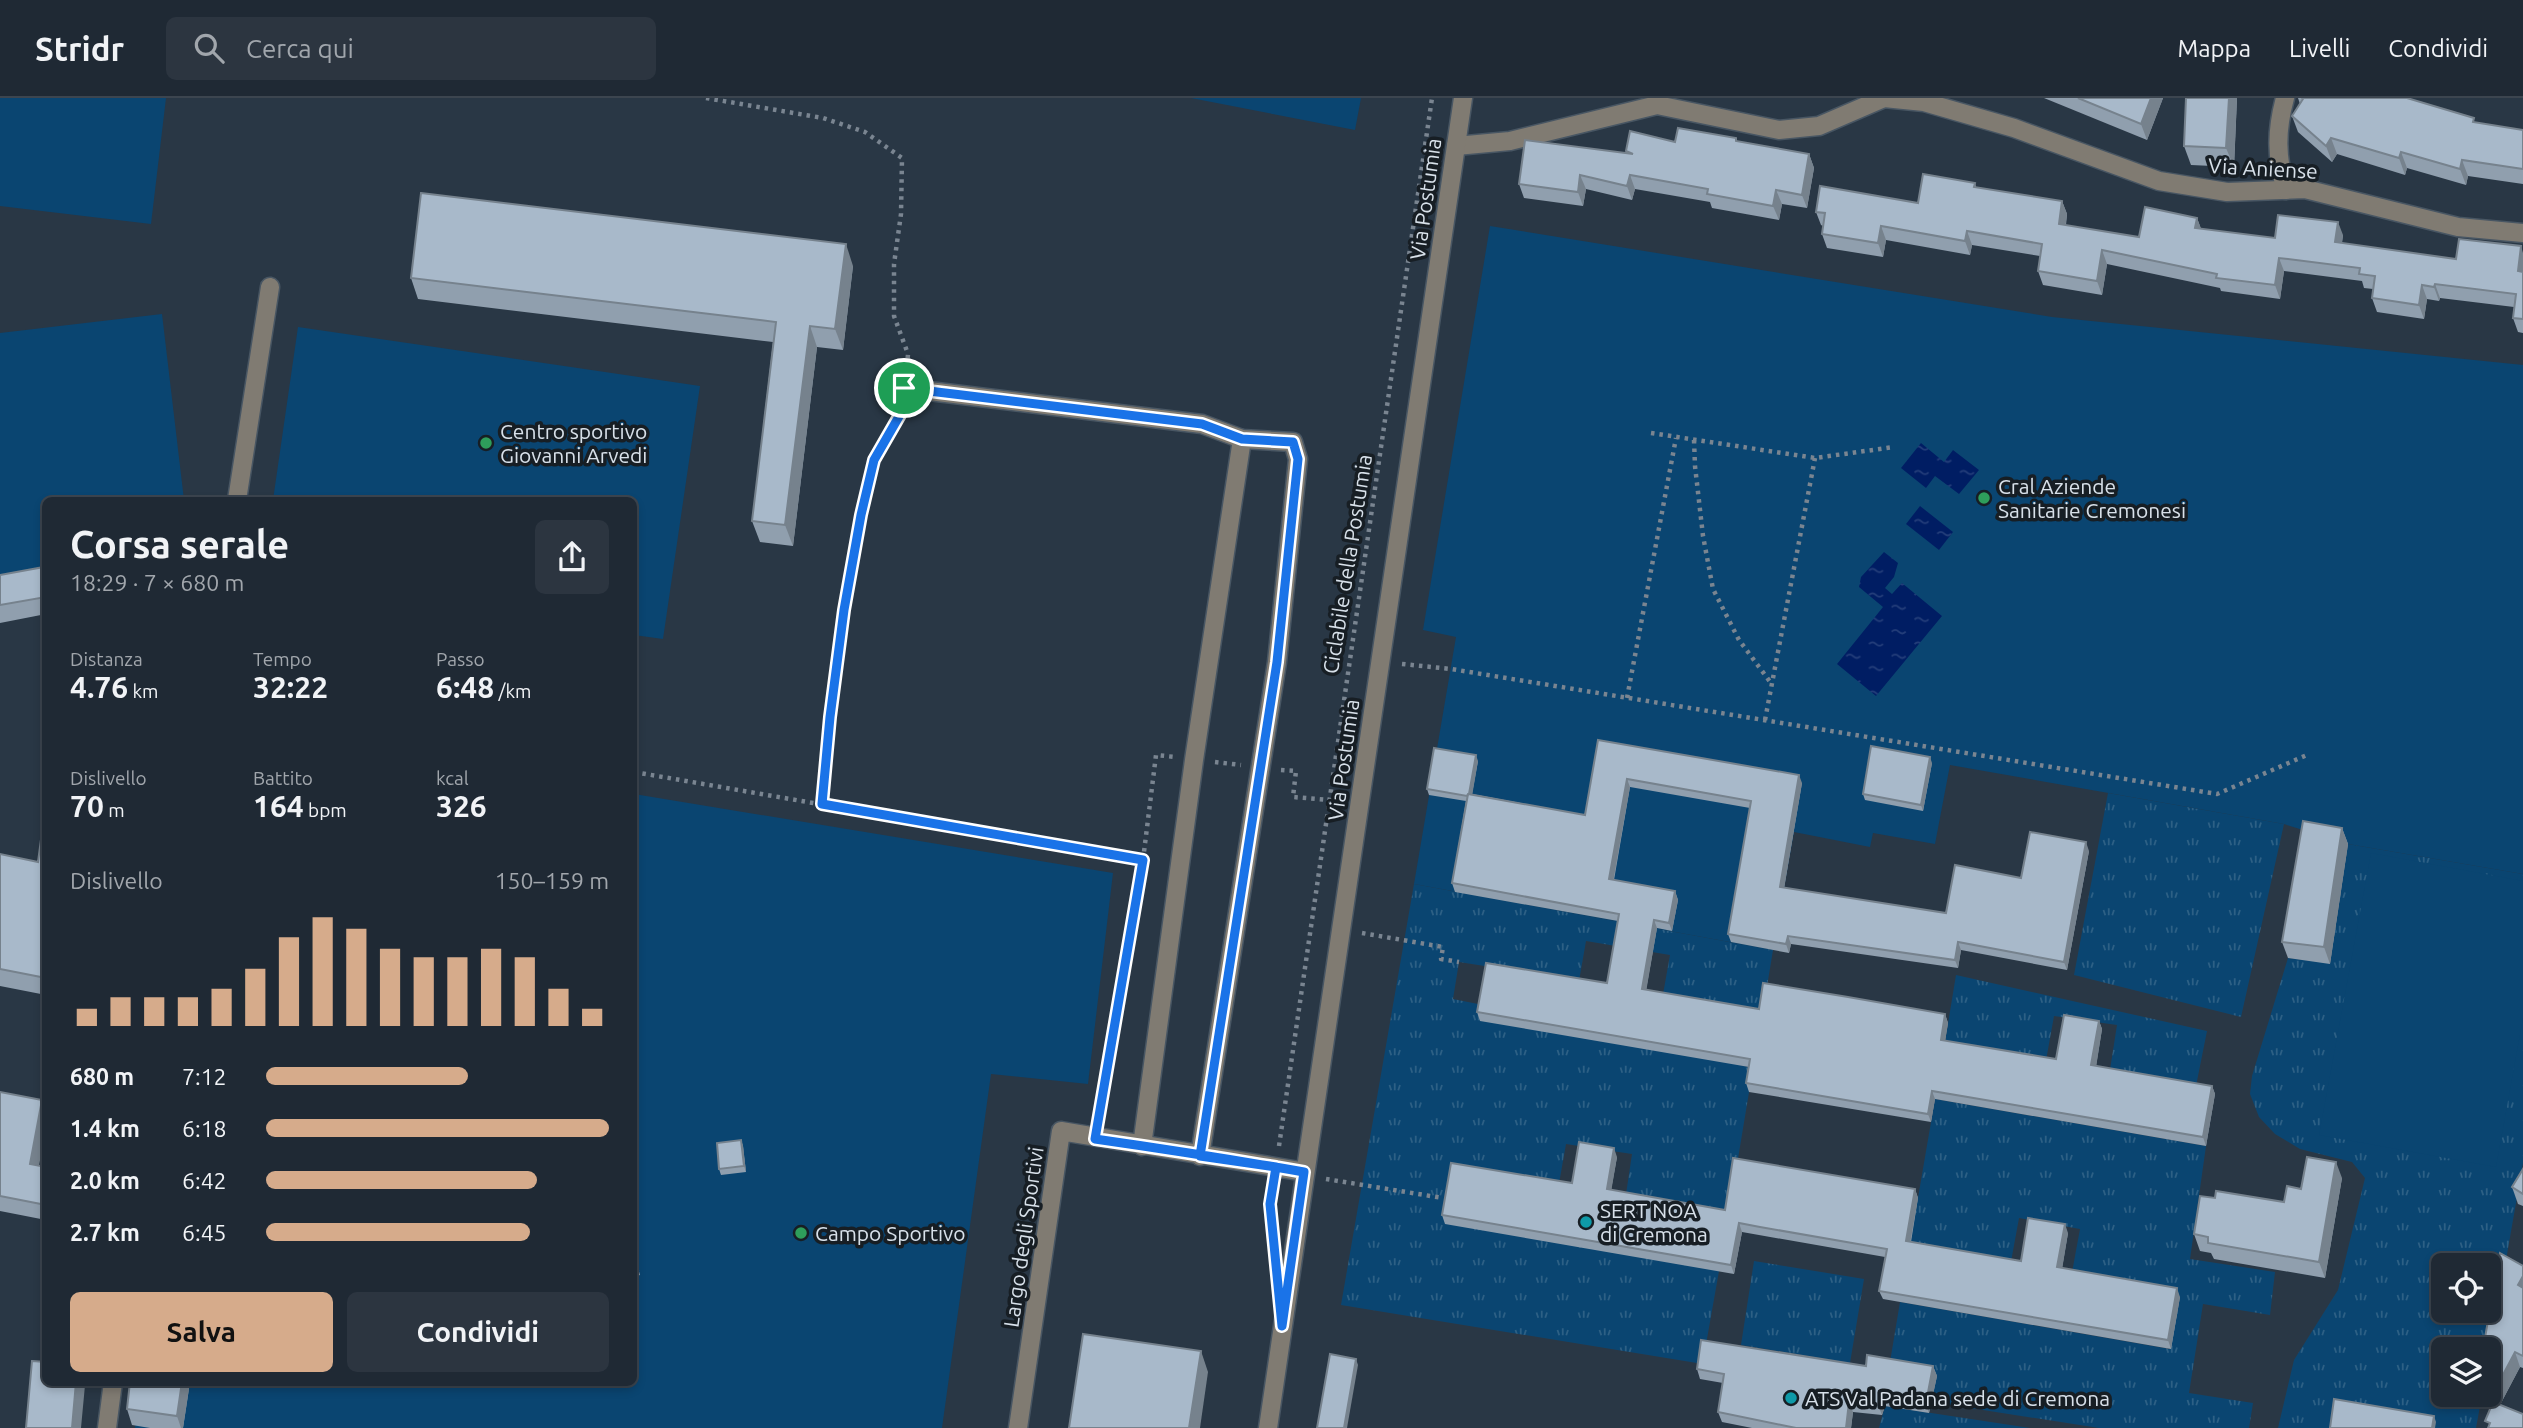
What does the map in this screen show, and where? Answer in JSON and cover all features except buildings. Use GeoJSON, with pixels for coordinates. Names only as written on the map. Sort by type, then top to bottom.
{"type":"FeatureCollection","features":[{"type":"Feature","properties":{"kind":"street","name":"Via Postumia"},"geometry":{"type":"LineString","coordinates":[[1268,1428],[1463,98]]}},
{"type":"Feature","properties":{"kind":"street","name":"Via Aniense"},"geometry":{"type":"LineString","coordinates":[[1456,146],[1510,141],[1657,105],[1779,130],[1819,126],[1856,104],[1884,98],[1924,102],[2014,128],[2108,160],[2159,181],[2227,192],[2305,189],[2458,227],[2523,233]]}},
{"type":"Feature","properties":{"kind":"street"},"geometry":{"type":"LineString","coordinates":[[2285,98],[2280,117],[2278,163],[2286,190]]}},
{"type":"Feature","properties":{"kind":"street"},"geometry":{"type":"LineString","coordinates":[[237,497],[270,287]]}},
{"type":"Feature","properties":{"kind":"street"},"geometry":{"type":"LineString","coordinates":[[904,388],[1202,424],[1242,439],[1293,442],[1298,459],[1277,662],[1200,1156]]}},
{"type":"Feature","properties":{"kind":"street"},"geometry":{"type":"LineString","coordinates":[[1142,1146],[1194,760],[1242,439]]}},
{"type":"Feature","properties":{"kind":"street","name":"Largo degli Sportivi"},"geometry":{"type":"LineString","coordinates":[[1018,1428],[1061,1131],[1095,1139],[1304,1172]]}},
{"type":"Feature","properties":{"kind":"street"},"geometry":{"type":"LineString","coordinates":[[107,1428],[112,1386]]}},
{"type":"Feature","properties":{"kind":"path"},"geometry":{"type":"LineString","coordinates":[[706,98],[823,118],[865,132],[902,158],[901,214],[894,264],[894,316],[908,355],[901,413],[874,460],[861,515],[831,703],[822,804]]}},
{"type":"Feature","properties":{"kind":"path","name":"Ciclabile della Postumia"},"geometry":{"type":"LineString","coordinates":[[1273,1231],[1270,1204],[1432,98]]}},
{"type":"Feature","properties":{"kind":"path"},"geometry":{"type":"LineString","coordinates":[[1651,433],[1815,458],[1894,447]]}},
{"type":"Feature","properties":{"kind":"path"},"geometry":{"type":"LineString","coordinates":[[1627,698],[1676,438]]}},
{"type":"Feature","properties":{"kind":"path"},"geometry":{"type":"LineString","coordinates":[[1694,440],[1703,536],[1713,589],[1739,640],[1772,684]]}},
{"type":"Feature","properties":{"kind":"path"},"geometry":{"type":"LineString","coordinates":[[1765,720],[1815,458]]}},
{"type":"Feature","properties":{"kind":"path"},"geometry":{"type":"LineString","coordinates":[[1402,664],[1451,669],[2217,794],[2307,755]]}},
{"type":"Feature","properties":{"kind":"path"},"geometry":{"type":"LineString","coordinates":[[637,773],[1143,860],[1095,1139]]}},
{"type":"Feature","properties":{"kind":"path"},"geometry":{"type":"LineString","coordinates":[[1340,930],[1443,947],[1441,958],[1459,962]]}},
{"type":"Feature","properties":{"kind":"path"},"geometry":{"type":"LineString","coordinates":[[1322,1190],[1324,1179],[1443,1198]]}},
{"type":"Feature","properties":{"kind":"green space"},"geometry":{"type":"Polygon","coordinates":[[[0,98],[166,98],[151,224],[0,206],[0,98]]]}},
{"type":"Feature","properties":{"kind":"green space"},"geometry":{"type":"Polygon","coordinates":[[[1191,98],[1361,98],[1355,130],[1191,98]]]}},
{"type":"Feature","properties":{"kind":"green space","name":"Cral Aziende Sanitarie Cremonesi"},"geometry":{"type":"Polygon","coordinates":[[[1490,226],[2052,317],[2523,365],[2523,874],[2348,844],[2284,824],[1950,765],[1935,844],[1873,833],[1870,847],[1794,832],[1773,950],[1414,884],[1456,637],[1423,630],[1490,226]]]}},
{"type":"Feature","properties":{"kind":"green space"},"geometry":{"type":"Polygon","coordinates":[[[162,314],[184,497],[42,497],[42,571],[0,577],[0,333],[162,314]]]}},
{"type":"Feature","properties":{"kind":"green space","name":"Centro sportivo Giovanni Arvedi"},"geometry":{"type":"Polygon","coordinates":[[[298,327],[700,386],[663,639],[637,635],[637,497],[273,497],[298,327]]]}},
{"type":"Feature","properties":{"kind":"green space"},"geometry":{"type":"Polygon","coordinates":[[[2108,793],[2284,824],[2241,1017],[2074,975],[2108,793]]]}},
{"type":"Feature","properties":{"kind":"green space","name":"Campo Sportivo"},"geometry":{"type":"Polygon","coordinates":[[[637,794],[1113,873],[1088,1084],[991,1074],[942,1428],[135,1428],[141,1386],[637,1386],[637,794]]]}},
{"type":"Feature","properties":{"kind":"green space"},"geometry":{"type":"Polygon","coordinates":[[[2348,844],[2523,874],[2523,1163],[2501,1289],[2501,1253],[2431,1253],[2431,1323],[2495,1323],[2493,1337],[2431,1337],[2431,1407],[2480,1407],[2476,1428],[2278,1428],[2294,1360],[2338,1290],[2365,1178],[2352,1162],[2300,1149],[2275,1134],[2259,1117],[2250,1094],[2252,1076],[2288,958],[2330,963],[2348,844]]]}},
{"type":"Feature","properties":{"kind":"green space"},"geometry":{"type":"Polygon","coordinates":[[[2371,853],[2523,881],[2523,1018],[2496,1167],[2319,1135],[2371,853]]]}},
{"type":"Feature","properties":{"kind":"green space"},"geometry":{"type":"Polygon","coordinates":[[[1414,884],[1773,950],[1762,1017],[1662,1000],[1670,955],[1586,941],[1579,981],[1459,962],[1453,999],[1753,1068],[1728,1219],[1625,1201],[1632,1154],[1566,1144],[1558,1189],[1719,1271],[1705,1350],[1697,1363],[1341,1305],[1414,884]]]}},
{"type":"Feature","properties":{"kind":"green space"},"geometry":{"type":"Polygon","coordinates":[[[1956,975],[2207,1031],[2195,1091],[2109,1076],[2117,1025],[2054,1016],[2045,1066],[1944,1048],[1956,975]]]}},
{"type":"Feature","properties":{"kind":"green space"},"geometry":{"type":"Polygon","coordinates":[[[1935,1099],[2206,1146],[2190,1259],[2275,1272],[2270,1315],[2203,1304],[2189,1393],[2253,1403],[2249,1428],[2099,1428],[1932,1402],[1936,1376],[1889,1368],[1900,1302],[2170,1349],[2180,1297],[2071,1278],[2080,1229],[2019,1218],[2010,1267],[1909,1250],[1935,1099]]]}},
{"type":"Feature","properties":{"kind":"green space"},"geometry":{"type":"Polygon","coordinates":[[[1754,1261],[1864,1279],[1850,1363],[1741,1345],[1754,1261]]]}},
{"type":"Feature","properties":{"kind":"green space"},"geometry":{"type":"Polygon","coordinates":[[[1885,1406],[2030,1428],[1879,1428],[1885,1406]]]}},
{"type":"Feature","properties":{"kind":"water"},"geometry":{"type":"Polygon","coordinates":[[[1921,443],[1944,462],[1953,450],[1979,470],[1959,494],[1935,476],[1926,488],[1901,468],[1921,443]]]}},
{"type":"Feature","properties":{"kind":"water"},"geometry":{"type":"Polygon","coordinates":[[[1920,506],[1953,532],[1939,550],[1906,524],[1920,506]]]}},
{"type":"Feature","properties":{"kind":"water"},"geometry":{"type":"Polygon","coordinates":[[[1884,552],[1898,563],[1894,577],[1885,588],[1892,594],[1902,583],[1942,616],[1876,696],[1837,664],[1883,607],[1859,587],[1861,577],[1884,552]]]}},
{"type":"Feature","properties":{"kind":"place","name":"Centro sportivo Giovanni Arvedi"},"geometry":{"type":"Point","coordinates":[486,443]}},
{"type":"Feature","properties":{"kind":"place","name":"Cral Aziende Sanitarie Cremonesi"},"geometry":{"type":"Point","coordinates":[1984,498]}},
{"type":"Feature","properties":{"kind":"place","name":"SERT NOA di Cremona"},"geometry":{"type":"Point","coordinates":[1586,1222]}},
{"type":"Feature","properties":{"kind":"place","name":"Campo Sportivo"},"geometry":{"type":"Point","coordinates":[801,1233]}},
{"type":"Feature","properties":{"kind":"place","name":"ATS Val Padana sede di Cremona"},"geometry":{"type":"Point","coordinates":[1791,1398]}},
{"type":"Feature","properties":{"kind":"route"},"geometry":{"type":"LineString","coordinates":[[904,388],[901,413],[874,460],[861,515],[844,610],[822,804],[1143,860],[1095,1139],[1200,1156],[1219,1158],[1276,1167],[1304,1172],[1282,1326],[1270,1204],[1276,1167],[1200,1156],[1277,662],[1298,459],[1293,442],[1242,439],[1202,424],[904,388]]}}]}
